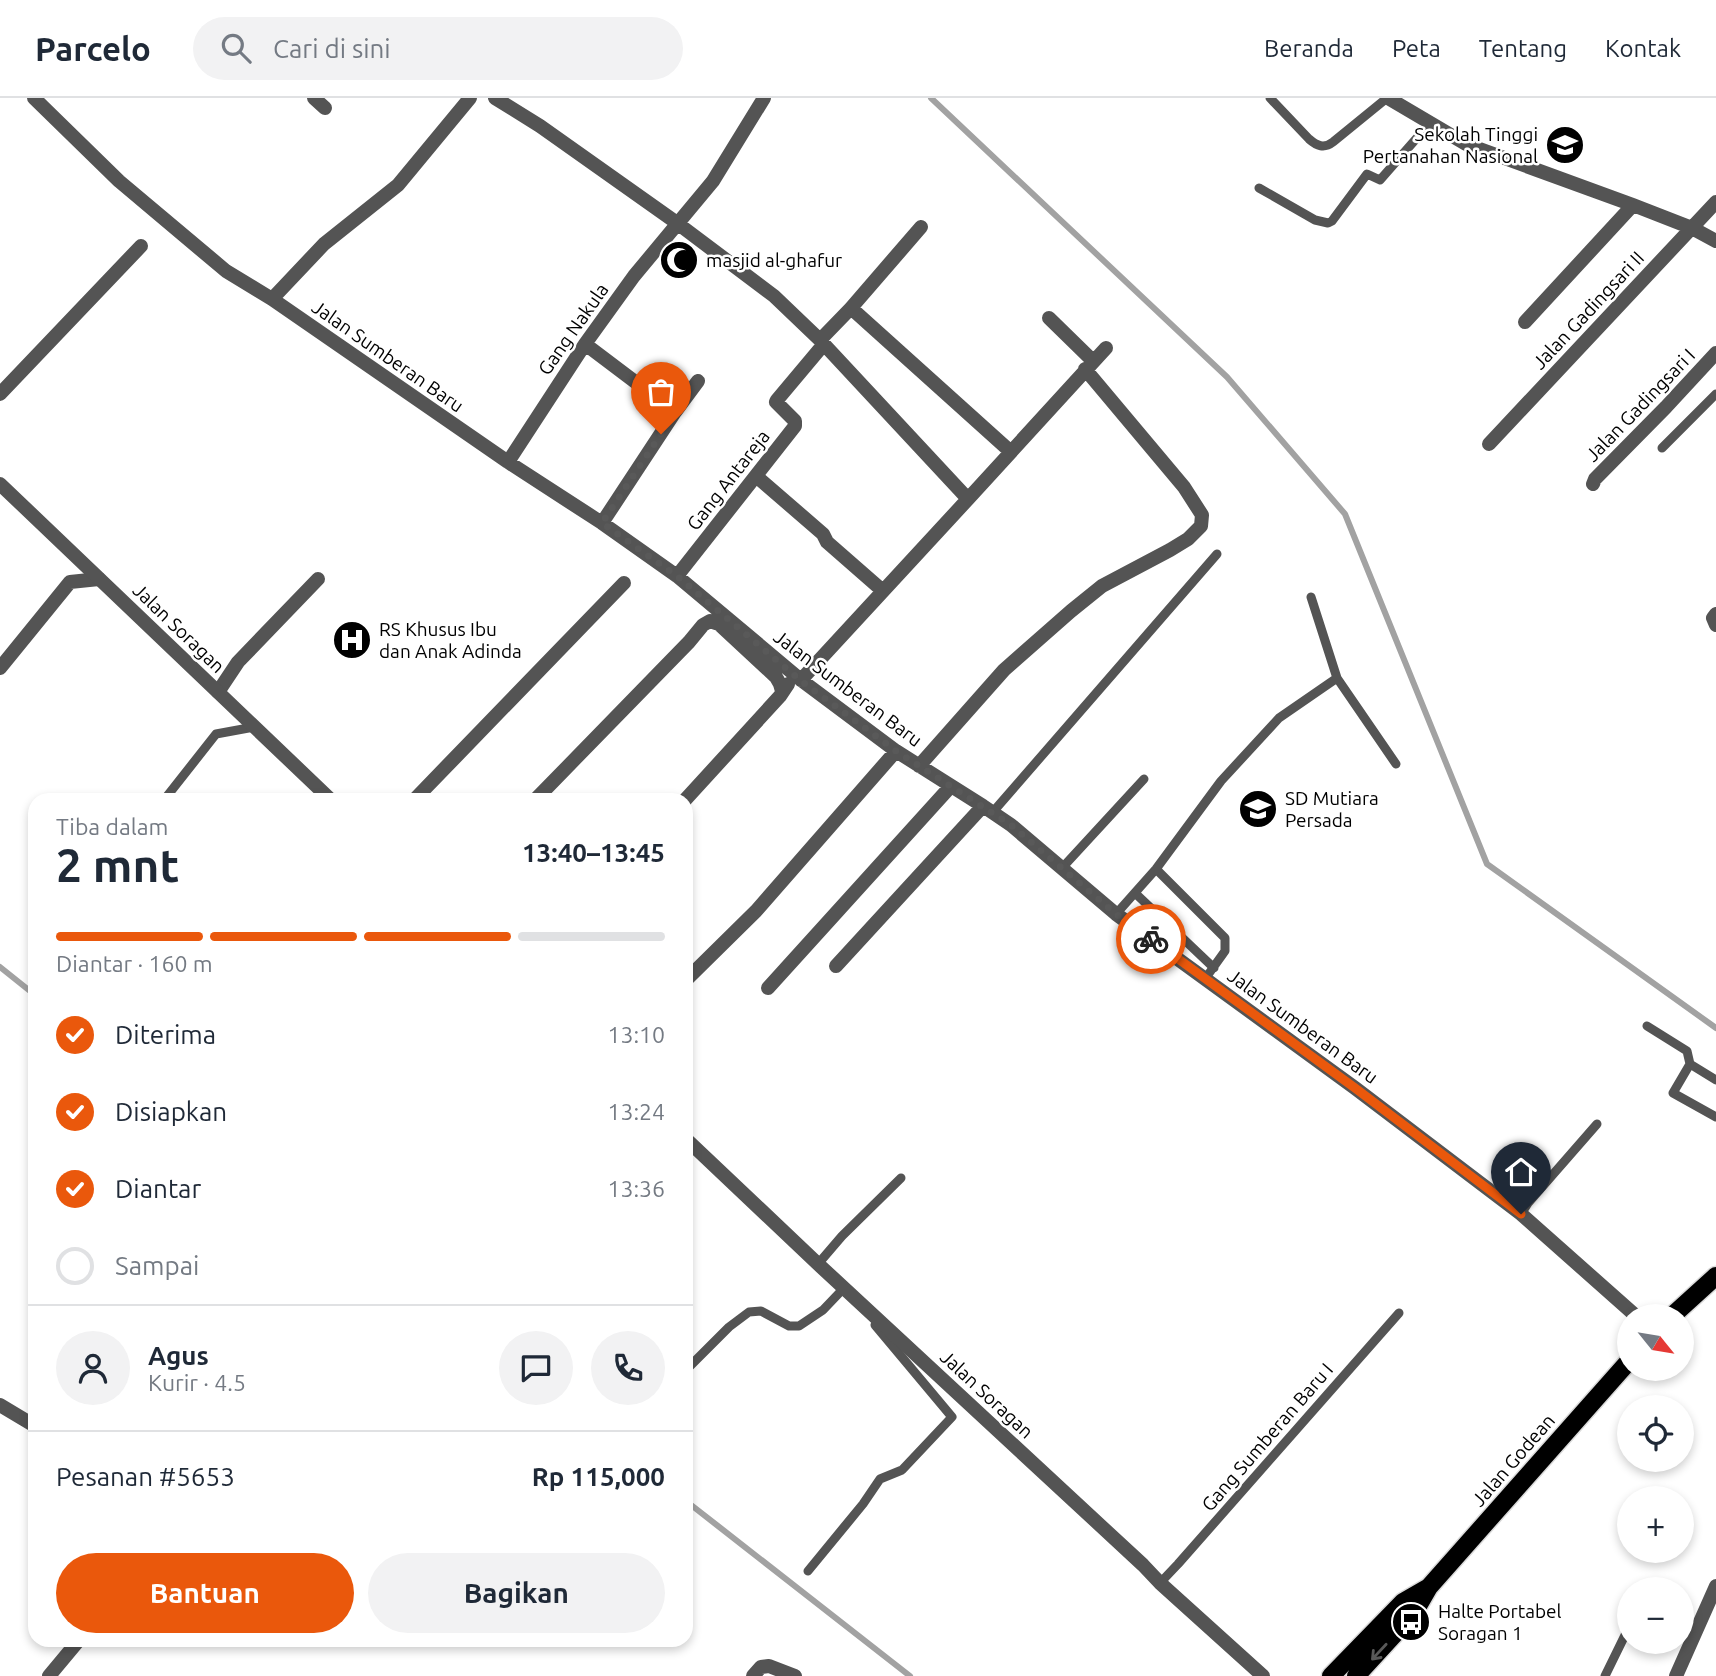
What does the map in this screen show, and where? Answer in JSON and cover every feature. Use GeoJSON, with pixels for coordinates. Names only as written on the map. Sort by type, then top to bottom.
{"type":"FeatureCollection","features":[{"type":"Feature","properties":{"kind":"main road"},"geometry":{"type":"LineString","coordinates":[[1685,1304],[1716,1276]]}},
{"type":"Feature","properties":{"kind":"main road","name":"Jalan Godean"},"geometry":{"type":"LineString","coordinates":[[1356,1676],[1414,1613],[1429,1587],[1617,1375]]}},
{"type":"Feature","properties":{"kind":"main road","name":"Jalan Godean"},"geometry":{"type":"LineString","coordinates":[[1331,1676],[1403,1602],[1429,1587]]}},
{"type":"Feature","properties":{"kind":"street","name":"Jalan Sumberan Baru"},"geometry":{"type":"LineString","coordinates":[[34,98],[119,181],[226,271],[272,299],[677,576],[798,678],[896,751],[1011,825],[1116,914],[1210,973],[1521,1214],[1622,1304]]}},
{"type":"Feature","properties":{"kind":"street"},"geometry":{"type":"LineString","coordinates":[[272,299],[324,244],[398,185],[470,98]]}},
{"type":"Feature","properties":{"kind":"street"},"geometry":{"type":"LineString","coordinates":[[495,98],[540,125],[774,296],[822,342],[968,499]]}},
{"type":"Feature","properties":{"kind":"street","name":"Gang Nakula"},"geometry":{"type":"LineString","coordinates":[[508,462],[585,344],[634,276],[713,181],[764,98]]}},
{"type":"Feature","properties":{"kind":"street"},"geometry":{"type":"LineString","coordinates":[[1387,98],[1466,144],[1633,205],[1692,228],[1716,241]]}},
{"type":"Feature","properties":{"kind":"street","name":"Jalan Gadingsari II"},"geometry":{"type":"LineString","coordinates":[[1489,444],[1716,202]]}},
{"type":"Feature","properties":{"kind":"street"},"geometry":{"type":"LineString","coordinates":[[1525,322],[1633,205]]}},
{"type":"Feature","properties":{"kind":"street"},"geometry":{"type":"LineString","coordinates":[[822,342],[921,227]]}},
{"type":"Feature","properties":{"kind":"street"},"geometry":{"type":"LineString","coordinates":[[0,394],[141,247]]}},
{"type":"Feature","properties":{"kind":"street"},"geometry":{"type":"LineString","coordinates":[[851,308],[1011,452]]}},
{"type":"Feature","properties":{"kind":"street"},"geometry":{"type":"LineString","coordinates":[[919,766],[1004,670],[1071,611],[1102,586],[1170,550],[1188,539],[1201,526],[1202,516],[1184,487],[1049,318]]}},
{"type":"Feature","properties":{"kind":"street","name":"Gang Antareja"},"geometry":{"type":"LineString","coordinates":[[677,576],[795,426],[795,422],[776,402],[822,342]]}},
{"type":"Feature","properties":{"kind":"street"},"geometry":{"type":"LineString","coordinates":[[585,344],[676,412]]}},
{"type":"Feature","properties":{"kind":"street"},"geometry":{"type":"LineString","coordinates":[[691,793],[782,691],[883,591],[1106,348]]}},
{"type":"Feature","properties":{"kind":"street","name":"Jalan Gadingsari I"},"geometry":{"type":"LineString","coordinates":[[1592,484],[1716,353]]}},
{"type":"Feature","properties":{"kind":"street"},"geometry":{"type":"LineString","coordinates":[[602,523],[698,381]]}},
{"type":"Feature","properties":{"kind":"street"},"geometry":{"type":"LineString","coordinates":[[756,476],[883,591]]}},
{"type":"Feature","properties":{"kind":"street","name":"Jalan Soragan"},"geometry":{"type":"LineString","coordinates":[[0,484],[324,793]]}},
{"type":"Feature","properties":{"kind":"street"},"geometry":{"type":"LineString","coordinates":[[0,668],[70,582],[99,579]]}},
{"type":"Feature","properties":{"kind":"street"},"geometry":{"type":"LineString","coordinates":[[218,692],[238,662],[318,579]]}},
{"type":"Feature","properties":{"kind":"street"},"geometry":{"type":"LineString","coordinates":[[421,793],[624,583]]}},
{"type":"Feature","properties":{"kind":"street"},"geometry":{"type":"LineString","coordinates":[[1716,614],[1713,618],[1716,625]]}},
{"type":"Feature","properties":{"kind":"street"},"geometry":{"type":"LineString","coordinates":[[543,793],[703,625],[710,621],[719,624],[776,677],[782,691]]}},
{"type":"Feature","properties":{"kind":"street"},"geometry":{"type":"LineString","coordinates":[[693,973],[756,911],[896,751]]}},
{"type":"Feature","properties":{"kind":"street"},"geometry":{"type":"LineString","coordinates":[[768,988],[951,786]]}},
{"type":"Feature","properties":{"kind":"street"},"geometry":{"type":"LineString","coordinates":[[836,966],[988,809]]}},
{"type":"Feature","properties":{"kind":"street","name":"Jalan Soragan"},"geometry":{"type":"LineString","coordinates":[[693,1146],[1263,1676]]}},
{"type":"Feature","properties":{"kind":"street"},"geometry":{"type":"LineString","coordinates":[[0,1405],[28,1422]]}},
{"type":"Feature","properties":{"kind":"street"},"geometry":{"type":"LineString","coordinates":[[1676,1676],[1716,1586]]}},
{"type":"Feature","properties":{"kind":"street"},"geometry":{"type":"LineString","coordinates":[[49,1676],[73,1647]]}},
{"type":"Feature","properties":{"kind":"street"},"geometry":{"type":"LineString","coordinates":[[753,1676],[761,1667],[769,1666],[795,1676]]}},
{"type":"Feature","properties":{"kind":"lane"},"geometry":{"type":"LineString","coordinates":[[1270,98],[1294,125],[1315,144],[1322,146],[1328,146],[1387,98]]}},
{"type":"Feature","properties":{"kind":"lane"},"geometry":{"type":"LineString","coordinates":[[1259,188],[1315,220],[1328,223],[1367,174],[1380,180],[1430,123]]}},
{"type":"Feature","properties":{"kind":"lane"},"geometry":{"type":"LineString","coordinates":[[1662,448],[1716,394]]}},
{"type":"Feature","properties":{"kind":"lane"},"geometry":{"type":"LineString","coordinates":[[988,809],[1217,554]]}},
{"type":"Feature","properties":{"kind":"lane"},"geometry":{"type":"LineString","coordinates":[[1311,597],[1337,678],[1396,764]]}},
{"type":"Feature","properties":{"kind":"lane"},"geometry":{"type":"LineString","coordinates":[[1116,914],[1156,869],[1221,781],[1279,718],[1337,678]]}},
{"type":"Feature","properties":{"kind":"lane"},"geometry":{"type":"LineString","coordinates":[[170,793],[216,734],[254,727]]}},
{"type":"Feature","properties":{"kind":"lane"},"geometry":{"type":"LineString","coordinates":[[1062,868],[1144,779]]}},
{"type":"Feature","properties":{"kind":"lane"},"geometry":{"type":"LineString","coordinates":[[1133,895],[1210,973],[1225,951],[1224,938],[1156,869]]}},
{"type":"Feature","properties":{"kind":"lane"},"geometry":{"type":"LineString","coordinates":[[1647,1026],[1687,1051],[1690,1064],[1672,1093],[1716,1118]]}},
{"type":"Feature","properties":{"kind":"lane"},"geometry":{"type":"LineString","coordinates":[[1690,1064],[1716,1080]]}},
{"type":"Feature","properties":{"kind":"lane"},"geometry":{"type":"LineString","coordinates":[[1521,1214],[1597,1124]]}},
{"type":"Feature","properties":{"kind":"lane"},"geometry":{"type":"LineString","coordinates":[[818,1264],[842,1236],[901,1178]]}},
{"type":"Feature","properties":{"kind":"lane"},"geometry":{"type":"LineString","coordinates":[[693,1363],[729,1326],[749,1312],[761,1311],[789,1326],[799,1326],[823,1310],[845,1288],[952,1417],[902,1470],[880,1479],[808,1571]]}},
{"type":"Feature","properties":{"kind":"lane","name":"Gang Sumberan Baru I"},"geometry":{"type":"LineString","coordinates":[[1160,1583],[1399,1313]]}},
{"type":"Feature","properties":{"kind":"lane"},"geometry":{"type":"LineString","coordinates":[[1605,1676],[1617,1651]]}},
{"type":"Feature","properties":{"kind":"waterway"},"geometry":{"type":"LineString","coordinates":[[931,98],[1227,377],[1345,514],[1487,864],[1716,1028]]}},
{"type":"Feature","properties":{"kind":"waterway"},"geometry":{"type":"LineString","coordinates":[[0,967],[28,989]]}},
{"type":"Feature","properties":{"kind":"waterway"},"geometry":{"type":"LineString","coordinates":[[693,1506],[910,1676]]}},
{"type":"Feature","properties":{"kind":"way so far"},"geometry":{"type":"LineString","coordinates":[[661,434],[602,523],[677,576],[800,680],[896,751],[1011,825],[1116,914],[1151,939]]}},
{"type":"Feature","properties":{"kind":"place","name":"Sekolah Tinggi Pertanahan Nasional"},"geometry":{"type":"Point","coordinates":[1565,145]}},
{"type":"Feature","properties":{"kind":"place","name":"masjid al-ghafur"},"geometry":{"type":"Point","coordinates":[679,260]}},
{"type":"Feature","properties":{"kind":"place","name":"RS Khusus Ibu dan Anak Adinda"},"geometry":{"type":"Point","coordinates":[352,640]}},
{"type":"Feature","properties":{"kind":"place","name":"SD Mutiara Persada"},"geometry":{"type":"Point","coordinates":[1258,809]}},
{"type":"Feature","properties":{"kind":"place","name":"Halte Portabel Soragan 1"},"geometry":{"type":"Point","coordinates":[1411,1622]}},
{"type":"Feature","properties":{"kind":"route"},"geometry":{"type":"LineString","coordinates":[[1151,939],[1355,1088],[1521,1214]]}}]}
